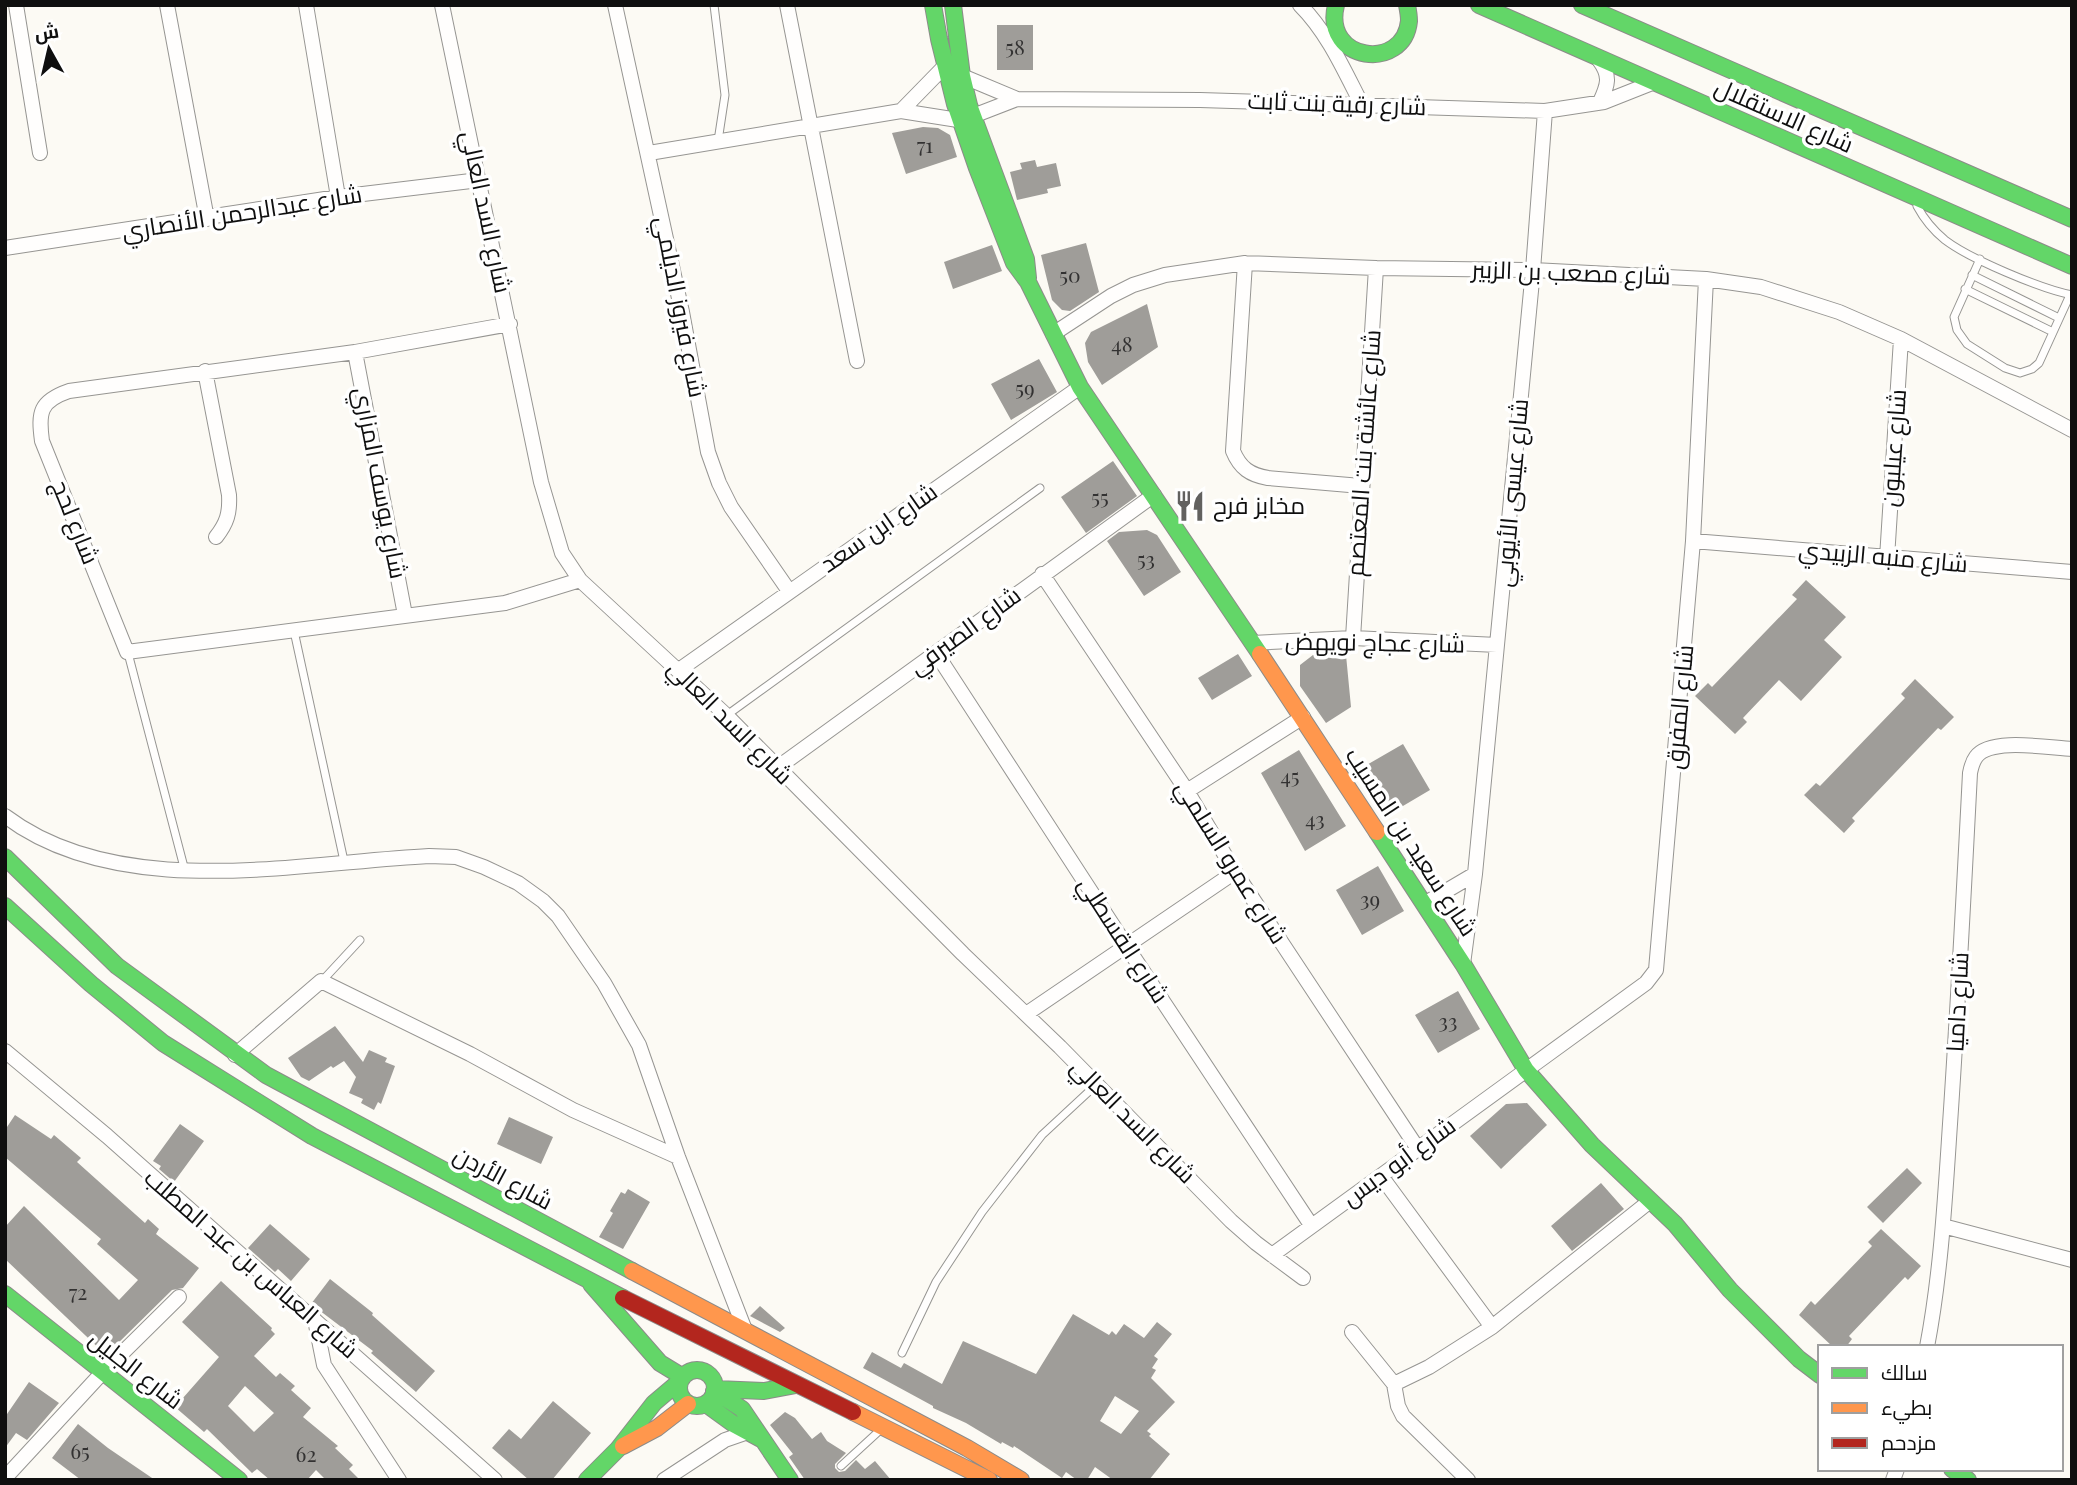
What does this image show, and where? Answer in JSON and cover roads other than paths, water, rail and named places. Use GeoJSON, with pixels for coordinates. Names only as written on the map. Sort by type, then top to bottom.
{"type":"FeatureCollection","features":[{"type":"Feature","properties":{"kind":"main road"},"geometry":{"type":"LineString","coordinates":[[933,5],[943,68],[966,118]]}},
{"type":"Feature","properties":{"kind":"main road"},"geometry":{"type":"LineString","coordinates":[[1336,5],[1333,18],[1339,39],[1361,55],[1378,54],[1398,45],[1408,31],[1410,21],[1407,5]]}},
{"type":"Feature","properties":{"kind":"main road","name":"شارع الاستقلال"},"geometry":{"type":"LineString","coordinates":[[1479,5],[2072,266]]}},
{"type":"Feature","properties":{"kind":"main road","name":"شارع الاستقلال"},"geometry":{"type":"LineString","coordinates":[[1582,5],[2072,219]]}},
{"type":"Feature","properties":{"kind":"main road","name":"شارع سعيد بن المسيب"},"geometry":{"type":"LineString","coordinates":[[954,12],[966,118],[1014,263],[1028,282],[1080,387],[1303,717],[1463,964],[1526,1070],[1592,1145],[1675,1224],[1730,1290],[1799,1359],[1818,1373]]}},
{"type":"Feature","properties":{"kind":"main road","name":"شارع الأردن"},"geometry":{"type":"LineString","coordinates":[[5,857],[117,966],[235,1055],[266,1075],[967,1448],[1021,1480]]}},
{"type":"Feature","properties":{"kind":"main road","name":"شارع الأردن"},"geometry":{"type":"LineString","coordinates":[[5,906],[77,972],[163,1043],[313,1136],[588,1280],[989,1480]]}},
{"type":"Feature","properties":{"kind":"main road"},"geometry":{"type":"LineString","coordinates":[[77,972],[99,947]]}},
{"type":"Feature","properties":{"kind":"main road"},"geometry":{"type":"LineString","coordinates":[[588,1280],[660,1363],[682,1379]]}},
{"type":"Feature","properties":{"kind":"main road","name":"شارع الجليل"},"geometry":{"type":"LineString","coordinates":[[5,1294],[239,1480]]}},
{"type":"Feature","properties":{"kind":"main road"},"geometry":{"type":"LineString","coordinates":[[587,1480],[619,1448],[652,1404],[670,1387],[694,1371],[706,1373],[714,1382],[712,1395]]}},
{"type":"Feature","properties":{"kind":"main road"},"geometry":{"type":"LineString","coordinates":[[682,1379],[680,1394],[688,1404],[694,1406],[712,1395],[764,1391],[796,1385]]}},
{"type":"Feature","properties":{"kind":"main road"},"geometry":{"type":"LineString","coordinates":[[712,1395],[742,1409],[755,1434],[790,1480]]}},
{"type":"Feature","properties":{"kind":"main road"},"geometry":{"type":"LineString","coordinates":[[619,1448],[657,1428],[688,1404]]}},
{"type":"Feature","properties":{"kind":"street"},"geometry":{"type":"LineString","coordinates":[[16,5],[40,153]]}},
{"type":"Feature","properties":{"kind":"street"},"geometry":{"type":"LineString","coordinates":[[167,5],[207,219]]}},
{"type":"Feature","properties":{"kind":"street"},"geometry":{"type":"LineString","coordinates":[[306,5],[338,197]]}},
{"type":"Feature","properties":{"kind":"street","name":"شارع السد العالي"},"geometry":{"type":"LineString","coordinates":[[442,5],[541,482],[551,523],[562,552],[580,580],[726,715],[1231,1221],[1303,1278]]}},
{"type":"Feature","properties":{"kind":"street","name":"شارع فيروز الديلمي"},"geometry":{"type":"LineString","coordinates":[[615,5],[649,153],[708,452],[731,506],[789,591]]}},
{"type":"Feature","properties":{"kind":"street"},"geometry":{"type":"LineString","coordinates":[[787,5],[857,361]]}},
{"type":"Feature","properties":{"kind":"street"},"geometry":{"type":"LineString","coordinates":[[1300,5],[1315,20],[1329,42],[1362,105]]}},
{"type":"Feature","properties":{"kind":"street"},"geometry":{"type":"LineString","coordinates":[[1599,60],[1607,70],[1609,83],[1601,103]]}},
{"type":"Feature","properties":{"kind":"street"},"geometry":{"type":"LineString","coordinates":[[901,111],[943,68]]}},
{"type":"Feature","properties":{"kind":"street","name":"شارع رقية بنت ثابت"},"geometry":{"type":"LineString","coordinates":[[962,76],[1017,99]]}},
{"type":"Feature","properties":{"kind":"street","name":"شارع رقية بنت ثابت"},"geometry":{"type":"LineString","coordinates":[[966,118],[1017,99],[1200,100],[1545,111],[1601,103],[1652,83]]}},
{"type":"Feature","properties":{"kind":"street"},"geometry":{"type":"LineString","coordinates":[[649,153],[901,111],[966,118]]}},
{"type":"Feature","properties":{"kind":"street","name":"شارع عيسى الأيوبي"},"geometry":{"type":"LineString","coordinates":[[1463,964],[1475,874],[1533,270],[1545,111]]}},
{"type":"Feature","properties":{"kind":"street","name":"شارع عبدالرحمن الأنصاري"},"geometry":{"type":"LineString","coordinates":[[5,248],[338,197],[479,180]]}},
{"type":"Feature","properties":{"kind":"street"},"geometry":{"type":"LineString","coordinates":[[1245,263],[1233,451],[1238,462],[1254,476],[1361,486]]}},
{"type":"Feature","properties":{"kind":"street","name":"شارع مصعب بن الزبير"},"geometry":{"type":"LineString","coordinates":[[1052,334],[1133,285],[1165,275],[1245,263],[1533,270],[1706,279],[1762,287],[1839,312],[1901,339],[2072,430]]}},
{"type":"Feature","properties":{"kind":"street","name":"شارع عائشة بنت المعتصم"},"geometry":{"type":"LineString","coordinates":[[1353,638],[1376,268]]}},
{"type":"Feature","properties":{"kind":"street","name":"شارع المفرق"},"geometry":{"type":"LineString","coordinates":[[1526,1070],[1646,984],[1656,970],[1693,541],[1706,279]]}},
{"type":"Feature","properties":{"kind":"street","name":"شارع لحج"},"geometry":{"type":"LineString","coordinates":[[127,652],[42,441],[39,422],[42,408],[53,397],[69,391],[355,352],[510,324]]}},
{"type":"Feature","properties":{"kind":"street","name":"شارع عيلبون"},"geometry":{"type":"LineString","coordinates":[[1887,558],[1901,339]]}},
{"type":"Feature","properties":{"kind":"street","name":"شارع يوسف المزاري"},"geometry":{"type":"LineString","coordinates":[[355,352],[405,615]]}},
{"type":"Feature","properties":{"kind":"street"},"geometry":{"type":"LineString","coordinates":[[205,371],[229,495],[230,511],[226,523],[216,537]]}},
{"type":"Feature","properties":{"kind":"street","name":"شارع ابن سعد"},"geometry":{"type":"LineString","coordinates":[[680,670],[1080,387]]}},
{"type":"Feature","properties":{"kind":"street","name":"شارع الصيرفي"},"geometry":{"type":"LineString","coordinates":[[777,768],[1154,495]]}},
{"type":"Feature","properties":{"kind":"street","name":"شارع منبه الزبيدي"},"geometry":{"type":"LineString","coordinates":[[1693,541],[2072,572]]}},
{"type":"Feature","properties":{"kind":"street","name":"شارع عمرو السلمي"},"geometry":{"type":"LineString","coordinates":[[1042,575],[1187,791],[1235,872],[1418,1149]]}},
{"type":"Feature","properties":{"kind":"street"},"geometry":{"type":"LineString","coordinates":[[127,652],[505,603],[580,580]]}},
{"type":"Feature","properties":{"kind":"street","name":"شارع عجاج نويهض"},"geometry":{"type":"LineString","coordinates":[[1252,643],[1353,638],[1497,645]]}},
{"type":"Feature","properties":{"kind":"street","name":"شارع القسطلي"},"geometry":{"type":"LineString","coordinates":[[936,653],[1311,1225]]}},
{"type":"Feature","properties":{"kind":"street"},"geometry":{"type":"LineString","coordinates":[[1187,791],[1303,717]]}},
{"type":"Feature","properties":{"kind":"street","name":"شارع داميا"},"geometry":{"type":"LineString","coordinates":[[1927,1345],[1936,1296],[1943,1227],[1970,773],[1976,757],[1984,750],[1998,745],[2072,749]]}},
{"type":"Feature","properties":{"kind":"street"},"geometry":{"type":"LineString","coordinates":[[5,816],[19,826],[78,854],[148,868],[216,872],[344,861],[456,857],[518,883],[558,916],[604,983],[639,1045],[678,1157],[745,1331]]}},
{"type":"Feature","properties":{"kind":"street"},"geometry":{"type":"LineString","coordinates":[[1026,1014],[1235,872]]}},
{"type":"Feature","properties":{"kind":"street"},"geometry":{"type":"LineString","coordinates":[[1424,904],[1475,874]]}},
{"type":"Feature","properties":{"kind":"street"},"geometry":{"type":"LineString","coordinates":[[235,1055],[321,981],[470,1054],[573,1110],[678,1157]]}},
{"type":"Feature","properties":{"kind":"street","name":"شارع العباس بن عبد المطلب"},"geometry":{"type":"LineString","coordinates":[[5,1051],[107,1136],[495,1480]]}},
{"type":"Feature","properties":{"kind":"street","name":"شارع أبو ديس"},"geometry":{"type":"LineString","coordinates":[[1272,1255],[1526,1070]]}},
{"type":"Feature","properties":{"kind":"street"},"geometry":{"type":"LineString","coordinates":[[1381,1176],[1492,1327]]}},
{"type":"Feature","properties":{"kind":"street"},"geometry":{"type":"LineString","coordinates":[[1394,1384],[1429,1367],[1492,1327],[1650,1200]]}},
{"type":"Feature","properties":{"kind":"street"},"geometry":{"type":"LineString","coordinates":[[1943,1227],[2072,1261]]}},
{"type":"Feature","properties":{"kind":"street"},"geometry":{"type":"LineString","coordinates":[[5,1478],[102,1373],[179,1297]]}},
{"type":"Feature","properties":{"kind":"street"},"geometry":{"type":"LineString","coordinates":[[315,1320],[324,1365],[399,1480]]}},
{"type":"Feature","properties":{"kind":"street"},"geometry":{"type":"LineString","coordinates":[[1352,1332],[1394,1384],[1398,1406],[1403,1416],[1468,1480]]}},
{"type":"Feature","properties":{"kind":"street"},"geometry":{"type":"LineString","coordinates":[[664,1480],[725,1440],[755,1434]]}},
{"type":"Feature","properties":{"kind":"lane"},"geometry":{"type":"LineString","coordinates":[[714,5],[725,87],[718,142]]}},
{"type":"Feature","properties":{"kind":"lane"},"geometry":{"type":"LineString","coordinates":[[1912,196],[1918,209],[1935,230],[1956,247],[2044,288],[2071,295],[2039,363],[2032,369],[2020,373],[2005,368],[1967,344],[1957,330],[1954,317],[1980,259]]}},
{"type":"Feature","properties":{"kind":"lane"},"geometry":{"type":"LineString","coordinates":[[1972,275],[2059,318]]}},
{"type":"Feature","properties":{"kind":"lane"},"geometry":{"type":"LineString","coordinates":[[1965,289],[2053,332]]}},
{"type":"Feature","properties":{"kind":"lane"},"geometry":{"type":"LineString","coordinates":[[726,715],[1040,488]]}},
{"type":"Feature","properties":{"kind":"lane"},"geometry":{"type":"LineString","coordinates":[[294,631],[344,861]]}},
{"type":"Feature","properties":{"kind":"lane"},"geometry":{"type":"LineString","coordinates":[[127,652],[185,872]]}},
{"type":"Feature","properties":{"kind":"lane"},"geometry":{"type":"LineString","coordinates":[[321,981],[360,940]]}},
{"type":"Feature","properties":{"kind":"lane"},"geometry":{"type":"LineString","coordinates":[[902,1353],[936,1282],[982,1212],[1042,1135],[1097,1084]]}},
{"type":"Feature","properties":{"kind":"lane"},"geometry":{"type":"LineString","coordinates":[[841,1466],[884,1426]]}},
{"type":"Feature","properties":{"kind":"place","name":"مخابز فرح"},"geometry":{"type":"Point","coordinates":[1190,506]}}]}
